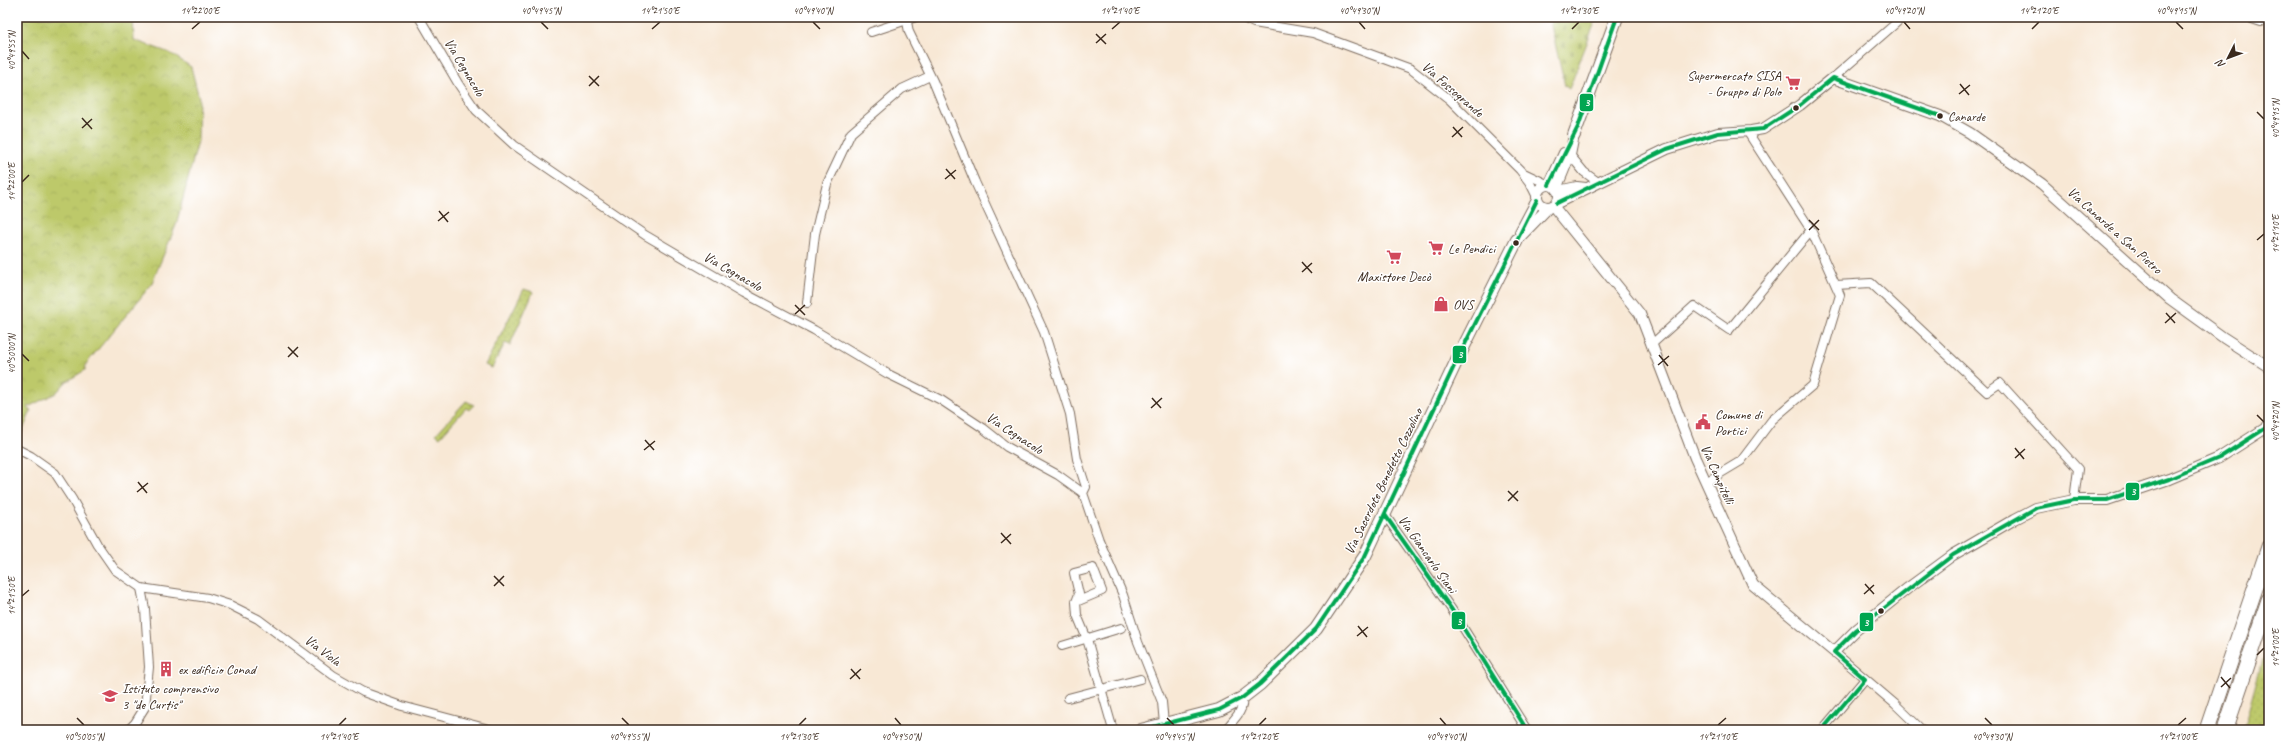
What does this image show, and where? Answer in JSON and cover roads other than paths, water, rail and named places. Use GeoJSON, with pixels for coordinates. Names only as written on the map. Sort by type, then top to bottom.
{"type":"FeatureCollection","features":[{"type":"Feature","properties":{"kind":"highway"},"geometry":{"type":"LineString","coordinates":[[2207,730],[2269,547]]}},
{"type":"Feature","properties":{"kind":"highway"},"geometry":{"type":"LineString","coordinates":[[2225,730],[2269,600]]}},
{"type":"Feature","properties":{"kind":"main road","name":"Via Sacerdote Benedetto Cozzolino"},"geometry":{"type":"LineString","coordinates":[[1574,135],[1617,17]]}},
{"type":"Feature","properties":{"kind":"main road","name":"Via Sacerdote Benedetto Cozzolino"},"geometry":{"type":"LineString","coordinates":[[1141,730],[1167,727],[1219,710],[1242,698],[1271,674],[1316,629],[1365,556],[1457,360],[1516,240]]}},
{"type":"Feature","properties":{"kind":"street","name":"Via Cegnacolo"},"geometry":{"type":"LineString","coordinates":[[418,17],[476,110],[514,145],[645,235],[744,293],[814,330],[888,374],[941,400],[983,428],[1007,447],[1058,475],[1083,493]]}},
{"type":"Feature","properties":{"kind":"street"},"geometry":{"type":"LineString","coordinates":[[870,32],[906,18],[916,17]]}},
{"type":"Feature","properties":{"kind":"street","name":"Via Fossogrande"},"geometry":{"type":"LineString","coordinates":[[1241,17],[1254,23],[1313,33],[1410,69],[1449,99],[1520,170]]}},
{"type":"Feature","properties":{"kind":"street"},"geometry":{"type":"LineString","coordinates":[[1520,170],[1530,182],[1541,206],[1553,206],[1586,188],[1667,149],[1718,133],[1763,129],[1776,122],[1833,78],[1903,17]]}},
{"type":"Feature","properties":{"kind":"street"},"geometry":{"type":"LineString","coordinates":[[2246,17],[2253,20],[2269,20]]}},
{"type":"Feature","properties":{"kind":"street"},"geometry":{"type":"LineString","coordinates":[[906,18],[909,32],[930,76],[975,182],[1044,332],[1070,414],[1077,459],[1086,487],[1083,493],[1099,540],[1123,595],[1138,642],[1162,702],[1167,727]]}},
{"type":"Feature","properties":{"kind":"street"},"geometry":{"type":"LineString","coordinates":[[807,303],[815,234],[827,184],[851,133],[902,89],[930,76]]}},
{"type":"Feature","properties":{"kind":"street","name":"Via Canarde a San Pietro"},"geometry":{"type":"LineString","coordinates":[[1833,78],[1940,116],[1970,133],[2042,184],[2170,299],[2224,338],[2269,367]]}},
{"type":"Feature","properties":{"kind":"street"},"geometry":{"type":"LineString","coordinates":[[1706,482],[1742,461],[1772,420],[1813,385],[1840,295],[1811,230],[1747,131]]}},
{"type":"Feature","properties":{"kind":"street","name":"Via Sacerdote Benedetto Cozzolino"},"geometry":{"type":"LineString","coordinates":[[1554,188],[1570,155],[1574,135]]}},
{"type":"Feature","properties":{"kind":"street","name":"Via Sacerdote Benedetto Cozzolino"},"geometry":{"type":"LineString","coordinates":[[1516,240],[1553,206],[1554,188],[1574,135]]}},
{"type":"Feature","properties":{"kind":"street"},"geometry":{"type":"LineString","coordinates":[[1570,155],[1584,172],[1598,182]]}},
{"type":"Feature","properties":{"kind":"street"},"geometry":{"type":"LineString","coordinates":[[1520,170],[1554,188],[1586,188]]}},
{"type":"Feature","properties":{"kind":"street","name":"Via Sacerdote Benedetto Cozzolino"},"geometry":{"type":"LineString","coordinates":[[1516,240],[1542,186],[1554,188]]}},
{"type":"Feature","properties":{"kind":"street","name":"Via Campitelli"},"geometry":{"type":"LineString","coordinates":[[1553,206],[1640,314],[1706,482],[1753,585],[1834,652]]}},
{"type":"Feature","properties":{"kind":"street"},"geometry":{"type":"LineString","coordinates":[[1651,345],[1694,306],[1729,330],[1811,230]]}},
{"type":"Feature","properties":{"kind":"street"},"geometry":{"type":"LineString","coordinates":[[1836,285],[1871,283],[1987,392],[2000,383],[2078,469],[2074,500]]}},
{"type":"Feature","properties":{"kind":"street"},"geometry":{"type":"LineString","coordinates":[[1922,730],[1895,704],[1834,652],[1878,612],[1953,555],[2036,508],[2074,500],[2107,500],[2169,479],[2219,458],[2269,426]]}},
{"type":"Feature","properties":{"kind":"street","name":"Via Viola"},"geometry":{"type":"LineString","coordinates":[[17,449],[32,456],[55,473],[72,499],[97,544],[115,570],[141,588],[208,598],[230,605],[258,619],[286,638],[333,675],[363,692],[402,706],[493,730]]}},
{"type":"Feature","properties":{"kind":"street","name":"Via Giancarlo Siani"},"geometry":{"type":"LineString","coordinates":[[1385,516],[1452,610],[1526,730]]}},
{"type":"Feature","properties":{"kind":"street"},"geometry":{"type":"LineString","coordinates":[[1076,602],[1102,591],[1093,568],[1074,573],[1079,594],[1076,602],[1077,615],[1088,639],[1113,730]]}},
{"type":"Feature","properties":{"kind":"street"},"geometry":{"type":"LineString","coordinates":[[128,730],[135,723],[145,707],[149,667],[145,610],[141,588]]}},
{"type":"Feature","properties":{"kind":"street"},"geometry":{"type":"LineString","coordinates":[[1062,646],[1121,628]]}},
{"type":"Feature","properties":{"kind":"street"},"geometry":{"type":"LineString","coordinates":[[1068,698],[1140,679]]}},
{"type":"Feature","properties":{"kind":"street"},"geometry":{"type":"LineString","coordinates":[[1822,730],[1865,679]]}},
{"type":"Feature","properties":{"kind":"street"},"geometry":{"type":"LineString","coordinates":[[1225,730],[1239,713],[1244,704],[1242,698]]}},
{"type":"Feature","properties":{"kind":"place","name":"Supermercato SISA - Gruppo di Polo"},"geometry":{"type":"Point","coordinates":[1793,83]}},
{"type":"Feature","properties":{"kind":"place","name":"Canarde"},"geometry":{"type":"Point","coordinates":[1940,116]}},
{"type":"Feature","properties":{"kind":"place","name":"Le Pendici"},"geometry":{"type":"Point","coordinates":[1436,248]}},
{"type":"Feature","properties":{"kind":"place","name":"Maxistore Decò"},"geometry":{"type":"Point","coordinates":[1394,257]}},
{"type":"Feature","properties":{"kind":"place","name":"OVS"},"geometry":{"type":"Point","coordinates":[1441,304]}},
{"type":"Feature","properties":{"kind":"place","name":"Comune di Portici"},"geometry":{"type":"Point","coordinates":[1703,422]}},
{"type":"Feature","properties":{"kind":"place","name":"ex edificio Conad"},"geometry":{"type":"Point","coordinates":[166,669]}},
{"type":"Feature","properties":{"kind":"place","name":"Istituto comprensivo 3 \"de Curtis\""},"geometry":{"type":"Point","coordinates":[110,696]}}]}
